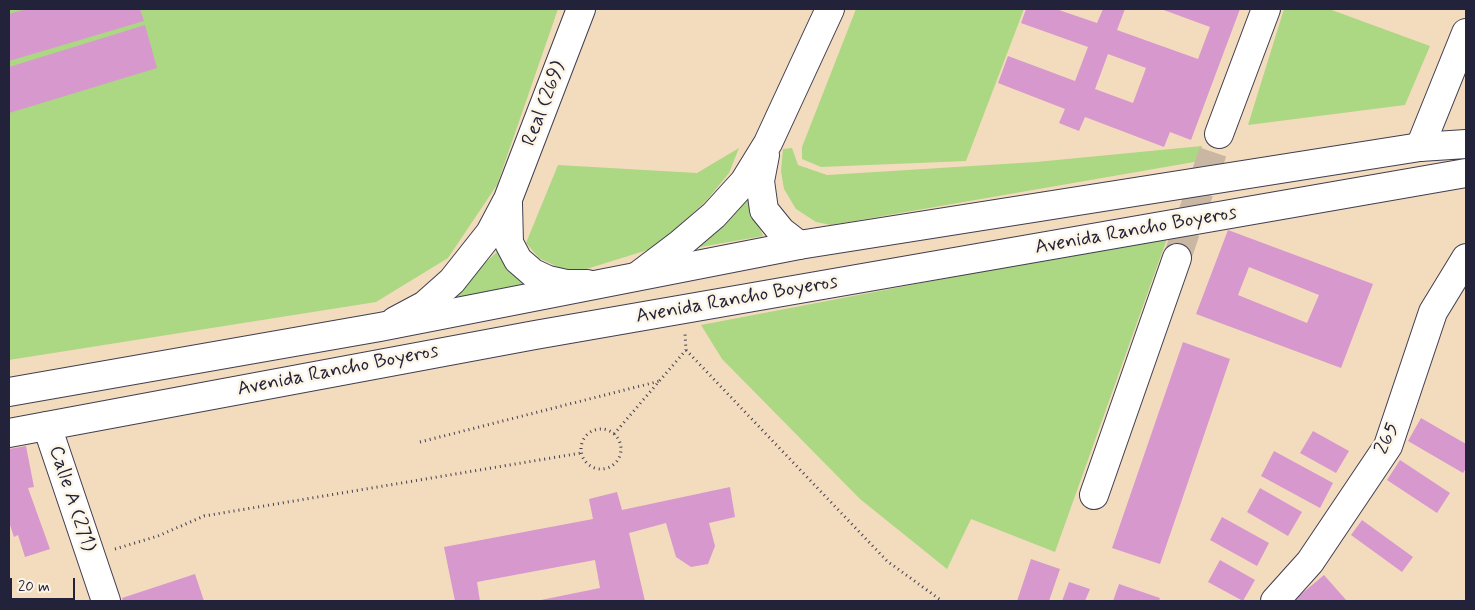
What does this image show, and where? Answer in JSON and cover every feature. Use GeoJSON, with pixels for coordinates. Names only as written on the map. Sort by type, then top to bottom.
{"type":"FeatureCollection","features":[{"type":"Feature","properties":{"kind":"main road","name":"Real (269)"},"geometry":{"type":"LineString","coordinates":[[380,327],[409,315],[425,305],[452,281],[490,233],[508,199],[581,9]]}},
{"type":"Feature","properties":{"kind":"main road"},"geometry":{"type":"LineString","coordinates":[[639,275],[714,215],[744,182],[768,143],[830,9]]}},
{"type":"Feature","properties":{"kind":"main road"},"geometry":{"type":"LineString","coordinates":[[1219,134],[1266,9]]}},
{"type":"Feature","properties":{"kind":"main road"},"geometry":{"type":"LineString","coordinates":[[1420,147],[1466,33]]}},
{"type":"Feature","properties":{"kind":"main road"},"geometry":{"type":"LineString","coordinates":[[768,143],[760,181],[764,210],[781,231],[799,245]]}},
{"type":"Feature","properties":{"kind":"main road","name":"Avenida Rancho Boyeros"},"geometry":{"type":"LineString","coordinates":[[9,392],[380,327],[591,284],[799,245],[1420,147],[1466,144]]}},
{"type":"Feature","properties":{"kind":"main road","name":"Avenida Rancho Boyeros"},"geometry":{"type":"LineString","coordinates":[[9,432],[525,336],[685,310],[1466,173]]}},
{"type":"Feature","properties":{"kind":"main road","name":"Real (269)"},"geometry":{"type":"LineString","coordinates":[[508,199],[509,243],[518,260],[533,273],[548,280],[566,284],[591,284]]}},
{"type":"Feature","properties":{"kind":"main road"},"geometry":{"type":"LineString","coordinates":[[1094,495],[1177,258]]}},
{"type":"Feature","properties":{"kind":"main road","name":"265"},"geometry":{"type":"LineString","coordinates":[[1275,601],[1310,562],[1388,446],[1433,312],[1466,258]]}},
{"type":"Feature","properties":{"kind":"main road","name":"Calle A (271)"},"geometry":{"type":"LineString","coordinates":[[47,426],[106,601]]}},
{"type":"Feature","properties":{"kind":"path"},"geometry":{"type":"LineString","coordinates":[[614,434],[686,350],[685,310]]}},
{"type":"Feature","properties":{"kind":"path"},"geometry":{"type":"LineString","coordinates":[[686,350],[887,561],[942,601]]}},
{"type":"Feature","properties":{"kind":"path"},"geometry":{"type":"LineString","coordinates":[[420,442],[660,381]]}},
{"type":"Feature","properties":{"kind":"path"},"geometry":{"type":"LineString","coordinates":[[602,430],[614,434],[618,439],[621,451],[616,463],[611,467],[599,470],[592,468],[587,464],[581,453],[582,441],[591,432],[602,430]]}},
{"type":"Feature","properties":{"kind":"path"},"geometry":{"type":"LineString","coordinates":[[91,558],[158,536],[204,516],[581,453]]}},
{"type":"Feature","properties":{"kind":"green space"},"geometry":{"type":"Polygon","coordinates":[[[9,9],[558,9],[497,185],[448,258],[376,302],[9,360],[9,9]]]}},
{"type":"Feature","properties":{"kind":"green space"},"geometry":{"type":"Polygon","coordinates":[[[856,9],[1024,9],[966,161],[821,167],[802,159],[802,147],[856,9]]]}},
{"type":"Feature","properties":{"kind":"green space"},"geometry":{"type":"Polygon","coordinates":[[[1284,9],[1329,9],[1430,46],[1405,105],[1248,125],[1284,9]]]}},
{"type":"Feature","properties":{"kind":"green space"},"geometry":{"type":"Polygon","coordinates":[[[1202,146],[1200,161],[831,225],[816,222],[796,209],[784,189],[781,171],[783,149],[792,148],[798,165],[827,175],[1036,162],[1202,146]]]}},
{"type":"Feature","properties":{"kind":"green space"},"geometry":{"type":"Polygon","coordinates":[[[739,148],[729,173],[706,201],[654,248],[580,271],[560,268],[539,258],[526,243],[558,165],[697,173],[739,148]]]}},
{"type":"Feature","properties":{"kind":"green space"},"geometry":{"type":"Polygon","coordinates":[[[746,196],[763,236],[689,249],[746,196]]]}},
{"type":"Feature","properties":{"kind":"green space"},"geometry":{"type":"Polygon","coordinates":[[[1168,236],[1055,552],[971,519],[947,569],[860,499],[722,359],[701,325],[1168,236]]]}},
{"type":"Feature","properties":{"kind":"green space"},"geometry":{"type":"Polygon","coordinates":[[[500,249],[542,284],[447,299],[500,249]]]}},
{"type":"Feature","properties":{"kind":"building"},"geometry":{"type":"Polygon","coordinates":[[[26,9],[140,9],[144,21],[9,61],[9,14],[26,9]]]}},
{"type":"Feature","properties":{"kind":"building"},"geometry":{"type":"Polygon","coordinates":[[[1026,9],[1056,9],[1097,23],[1103,9],[1125,9],[1117,30],[1198,59],[1210,27],[1161,9],[1240,9],[1191,140],[1170,132],[1164,147],[1085,117],[1079,131],[1059,123],[1065,109],[998,83],[1008,56],[1075,81],[1088,47],[1021,23],[1026,9]],[[1108,54],[1095,89],[1133,103],[1146,68],[1108,54]]]}},
{"type":"Feature","properties":{"kind":"building"},"geometry":{"type":"Polygon","coordinates":[[[145,25],[157,68],[9,113],[9,67],[145,25]]]}},
{"type":"Feature","properties":{"kind":"building"},"geometry":{"type":"Polygon","coordinates":[[[1228,230],[1373,284],[1341,368],[1196,314],[1228,230]],[[1249,267],[1238,295],[1307,323],[1319,295],[1249,267]]]}},
{"type":"Feature","properties":{"kind":"building"},"geometry":{"type":"Polygon","coordinates":[[[1183,342],[1230,359],[1160,564],[1112,548],[1183,342]]]}},
{"type":"Feature","properties":{"kind":"building"},"geometry":{"type":"Polygon","coordinates":[[[1421,418],[1466,444],[1466,468],[1463,473],[1408,441],[1421,418]]]}},
{"type":"Feature","properties":{"kind":"building"},"geometry":{"type":"Polygon","coordinates":[[[1313,431],[1349,451],[1336,473],[1300,453],[1313,431]]]}},
{"type":"Feature","properties":{"kind":"building"},"geometry":{"type":"Polygon","coordinates":[[[26,446],[34,487],[28,488],[50,549],[25,557],[18,535],[14,537],[9,522],[9,449],[26,446]]]}},
{"type":"Feature","properties":{"kind":"building"},"geometry":{"type":"Polygon","coordinates":[[[1274,451],[1333,483],[1320,508],[1261,476],[1274,451]]]}},
{"type":"Feature","properties":{"kind":"building"},"geometry":{"type":"Polygon","coordinates":[[[1400,460],[1450,493],[1437,513],[1387,480],[1400,460]]]}},
{"type":"Feature","properties":{"kind":"building"},"geometry":{"type":"Polygon","coordinates":[[[730,487],[735,517],[709,523],[715,546],[708,564],[691,567],[676,557],[666,523],[629,533],[645,601],[536,601],[600,588],[595,560],[477,582],[480,601],[455,601],[444,547],[593,519],[589,499],[617,492],[622,510],[730,487]]]}},
{"type":"Feature","properties":{"kind":"building"},"geometry":{"type":"Polygon","coordinates":[[[1260,488],[1302,512],[1288,536],[1247,512],[1260,488]]]}},
{"type":"Feature","properties":{"kind":"building"},"geometry":{"type":"Polygon","coordinates":[[[1222,517],[1269,543],[1257,566],[1210,540],[1222,517]]]}},
{"type":"Feature","properties":{"kind":"building"},"geometry":{"type":"Polygon","coordinates":[[[1362,520],[1413,557],[1402,572],[1351,535],[1362,520]]]}},
{"type":"Feature","properties":{"kind":"building"},"geometry":{"type":"Polygon","coordinates":[[[1031,559],[1060,569],[1049,601],[1017,601],[1031,559]]]}},
{"type":"Feature","properties":{"kind":"building"},"geometry":{"type":"Polygon","coordinates":[[[1220,560],[1255,580],[1243,601],[1208,582],[1220,560]]]}},
{"type":"Feature","properties":{"kind":"building"},"geometry":{"type":"Polygon","coordinates":[[[195,574],[204,601],[123,601],[122,598],[195,574]]]}},
{"type":"Feature","properties":{"kind":"building"},"geometry":{"type":"Polygon","coordinates":[[[1324,575],[1347,601],[1293,601],[1324,575]]]}},
{"type":"Feature","properties":{"kind":"building"},"geometry":{"type":"Polygon","coordinates":[[[1069,582],[1090,589],[1085,601],[1062,601],[1069,582]]]}},
{"type":"Feature","properties":{"kind":"building"},"geometry":{"type":"Polygon","coordinates":[[[1119,584],[1160,598],[1159,601],[1113,601],[1119,584]]]}},
{"type":"Feature","properties":{"kind":"tunnel"},"geometry":{"type":"LineString","coordinates":[[1177,258],[1219,134]]}}]}
